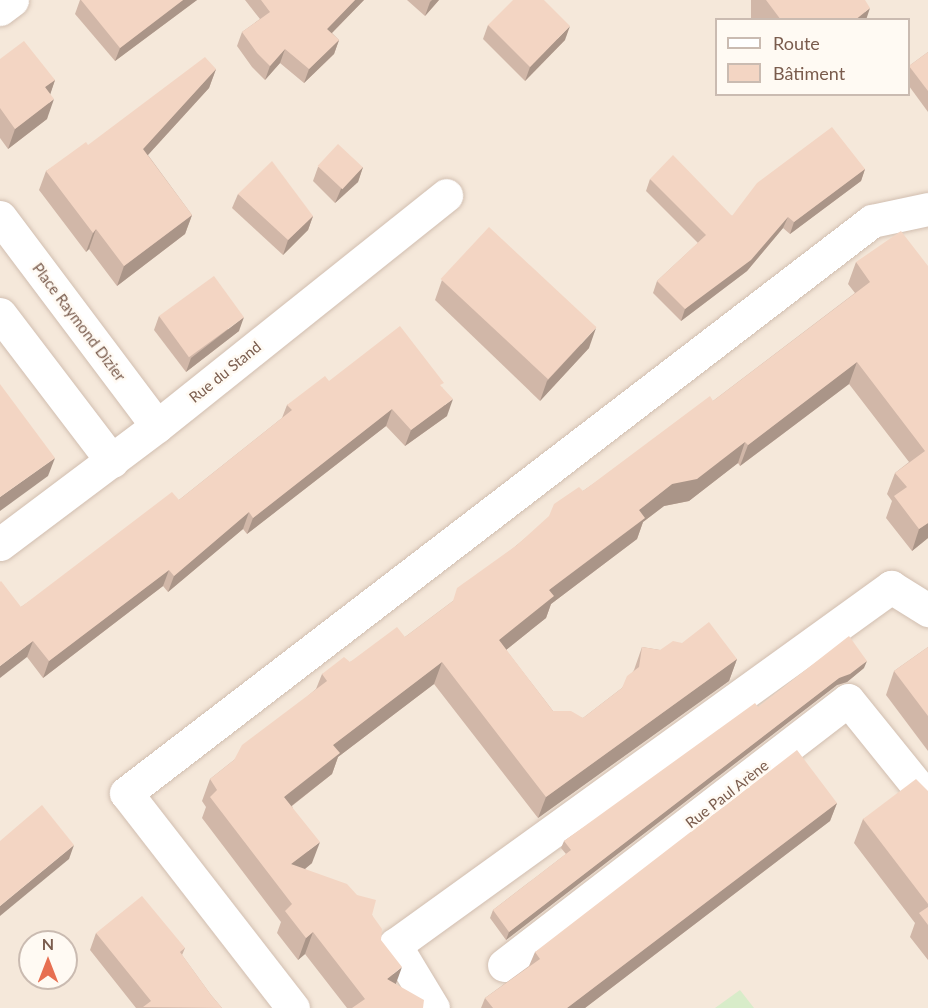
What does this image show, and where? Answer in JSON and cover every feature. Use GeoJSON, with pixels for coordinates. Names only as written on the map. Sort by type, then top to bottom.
{"type":"FeatureCollection","features":[{"type":"Feature","properties":{"kind":"street"},"geometry":{"type":"LineString","coordinates":[[0,9],[12,0]]}},
{"type":"Feature","properties":{"kind":"street","name":"Rue du Stand"},"geometry":{"type":"LineString","coordinates":[[0,544],[158,426],[446,195]]}},
{"type":"Feature","properties":{"kind":"street"},"geometry":{"type":"LineString","coordinates":[[292,1008],[126,793],[872,221],[928,209]]}},
{"type":"Feature","properties":{"kind":"street","name":"Place Raymond Dizier"},"geometry":{"type":"LineString","coordinates":[[0,217],[158,426]]}},
{"type":"Feature","properties":{"kind":"street"},"geometry":{"type":"LineString","coordinates":[[0,314],[112,461]]}},
{"type":"Feature","properties":{"kind":"street"},"geometry":{"type":"LineString","coordinates":[[433,1008],[395,945],[891,587],[928,610]]}},
{"type":"Feature","properties":{"kind":"street","name":"Rue Paul Arène"},"geometry":{"type":"LineString","coordinates":[[504,965],[848,700],[928,799]]}},
{"type":"Feature","properties":{"kind":"shaded area"},"geometry":{"type":"Polygon","coordinates":[[[0,0],[928,0],[928,1008],[0,1008],[0,0]]]}},
{"type":"Feature","properties":{"kind":"green space"},"geometry":{"type":"Polygon","coordinates":[[[740,990],[754,1008],[715,1008],[740,990]]]}},
{"type":"Feature","properties":{"kind":"building"},"geometry":{"type":"Polygon","coordinates":[[[81,0],[183,0],[120,48],[81,0]]]}},
{"type":"Feature","properties":{"kind":"building"},"geometry":{"type":"Polygon","coordinates":[[[261,0],[355,0],[327,29],[339,40],[309,69],[285,49],[270,66],[242,32],[270,12],[261,0]]]}},
{"type":"Feature","properties":{"kind":"building"},"geometry":{"type":"Polygon","coordinates":[[[513,0],[544,0],[570,26],[530,67],[488,25],[513,0]]]}},
{"type":"Feature","properties":{"kind":"building"},"geometry":{"type":"Polygon","coordinates":[[[766,0],[865,0],[870,8],[858,18],[780,18],[766,0]]]}},
{"type":"Feature","properties":{"kind":"building"},"geometry":{"type":"Polygon","coordinates":[[[24,41],[55,80],[45,87],[54,99],[15,129],[0,108],[0,59],[24,41]]]}},
{"type":"Feature","properties":{"kind":"building"},"geometry":{"type":"Polygon","coordinates":[[[928,52],[928,91],[910,67],[928,52]]]}},
{"type":"Feature","properties":{"kind":"building"},"geometry":{"type":"Polygon","coordinates":[[[205,57],[216,69],[143,149],[192,215],[124,266],[96,229],[93,233],[46,171],[86,142],[88,145],[205,57]]]}},
{"type":"Feature","properties":{"kind":"building"},"geometry":{"type":"Polygon","coordinates":[[[832,127],[865,169],[794,222],[788,217],[751,260],[685,309],[657,281],[706,235],[650,179],[673,155],[732,216],[757,183],[832,127]]]}},
{"type":"Feature","properties":{"kind":"building"},"geometry":{"type":"Polygon","coordinates":[[[338,144],[363,167],[342,189],[318,166],[338,144]]]}},
{"type":"Feature","properties":{"kind":"building"},"geometry":{"type":"Polygon","coordinates":[[[272,161],[313,216],[288,240],[238,194],[272,161]]]}},
{"type":"Feature","properties":{"kind":"building"},"geometry":{"type":"Polygon","coordinates":[[[489,227],[597,327],[548,379],[441,279],[489,227]]]}},
{"type":"Feature","properties":{"kind":"building"},"geometry":{"type":"Polygon","coordinates":[[[901,231],[928,266],[928,523],[919,529],[894,496],[907,487],[895,473],[925,451],[857,362],[748,445],[745,442],[697,479],[672,484],[639,510],[645,518],[549,590],[554,596],[499,640],[553,711],[571,711],[583,718],[622,688],[627,676],[639,667],[642,647],[660,650],[673,641],[682,643],[709,622],[737,659],[546,797],[442,662],[333,745],[340,753],[284,797],[320,842],[291,864],[347,884],[357,895],[376,900],[372,915],[382,929],[381,940],[402,967],[387,979],[424,1000],[423,1008],[352,1008],[365,999],[313,932],[306,938],[285,911],[292,904],[210,797],[217,790],[210,779],[234,760],[242,745],[327,681],[322,674],[344,657],[350,662],[397,627],[405,637],[453,601],[457,588],[517,545],[549,516],[554,504],[579,487],[583,491],[710,396],[713,401],[870,282],[856,262],[901,231]]]}},
{"type":"Feature","properties":{"kind":"building"},"geometry":{"type":"Polygon","coordinates":[[[214,276],[244,317],[189,357],[159,316],[214,276]]]}},
{"type":"Feature","properties":{"kind":"building"},"geometry":{"type":"Polygon","coordinates":[[[400,326],[444,383],[440,385],[453,399],[411,430],[392,409],[253,518],[249,512],[174,576],[169,570],[49,661],[33,641],[0,666],[1,581],[21,607],[172,492],[179,500],[292,410],[287,405],[325,376],[329,381],[400,326]]]}},
{"type":"Feature","properties":{"kind":"building"},"geometry":{"type":"Polygon","coordinates":[[[0,384],[55,458],[0,497],[0,384]]]}},
{"type":"Feature","properties":{"kind":"building"},"geometry":{"type":"Polygon","coordinates":[[[849,636],[867,661],[850,674],[839,678],[509,932],[493,910],[571,850],[564,841],[755,703],[758,707],[849,636]]]}},
{"type":"Feature","properties":{"kind":"building"},"geometry":{"type":"Polygon","coordinates":[[[928,647],[928,716],[894,671],[928,647]]]}},
{"type":"Feature","properties":{"kind":"building"},"geometry":{"type":"Polygon","coordinates":[[[797,750],[837,803],[567,1008],[493,1008],[485,998],[540,959],[535,952],[797,750]]]}},
{"type":"Feature","properties":{"kind":"building"},"geometry":{"type":"Polygon","coordinates":[[[916,779],[928,791],[928,904],[863,819],[916,779]]]}},
{"type":"Feature","properties":{"kind":"building"},"geometry":{"type":"Polygon","coordinates":[[[42,805],[74,845],[0,906],[0,841],[42,805]]]}},
{"type":"Feature","properties":{"kind":"building"},"geometry":{"type":"Polygon","coordinates":[[[142,896],[185,948],[180,952],[222,1008],[143,1007],[151,1001],[96,933],[142,896]]]}},
{"type":"Feature","properties":{"kind":"building"},"geometry":{"type":"Polygon","coordinates":[[[928,907],[928,925],[919,913],[928,907]]]}}]}
